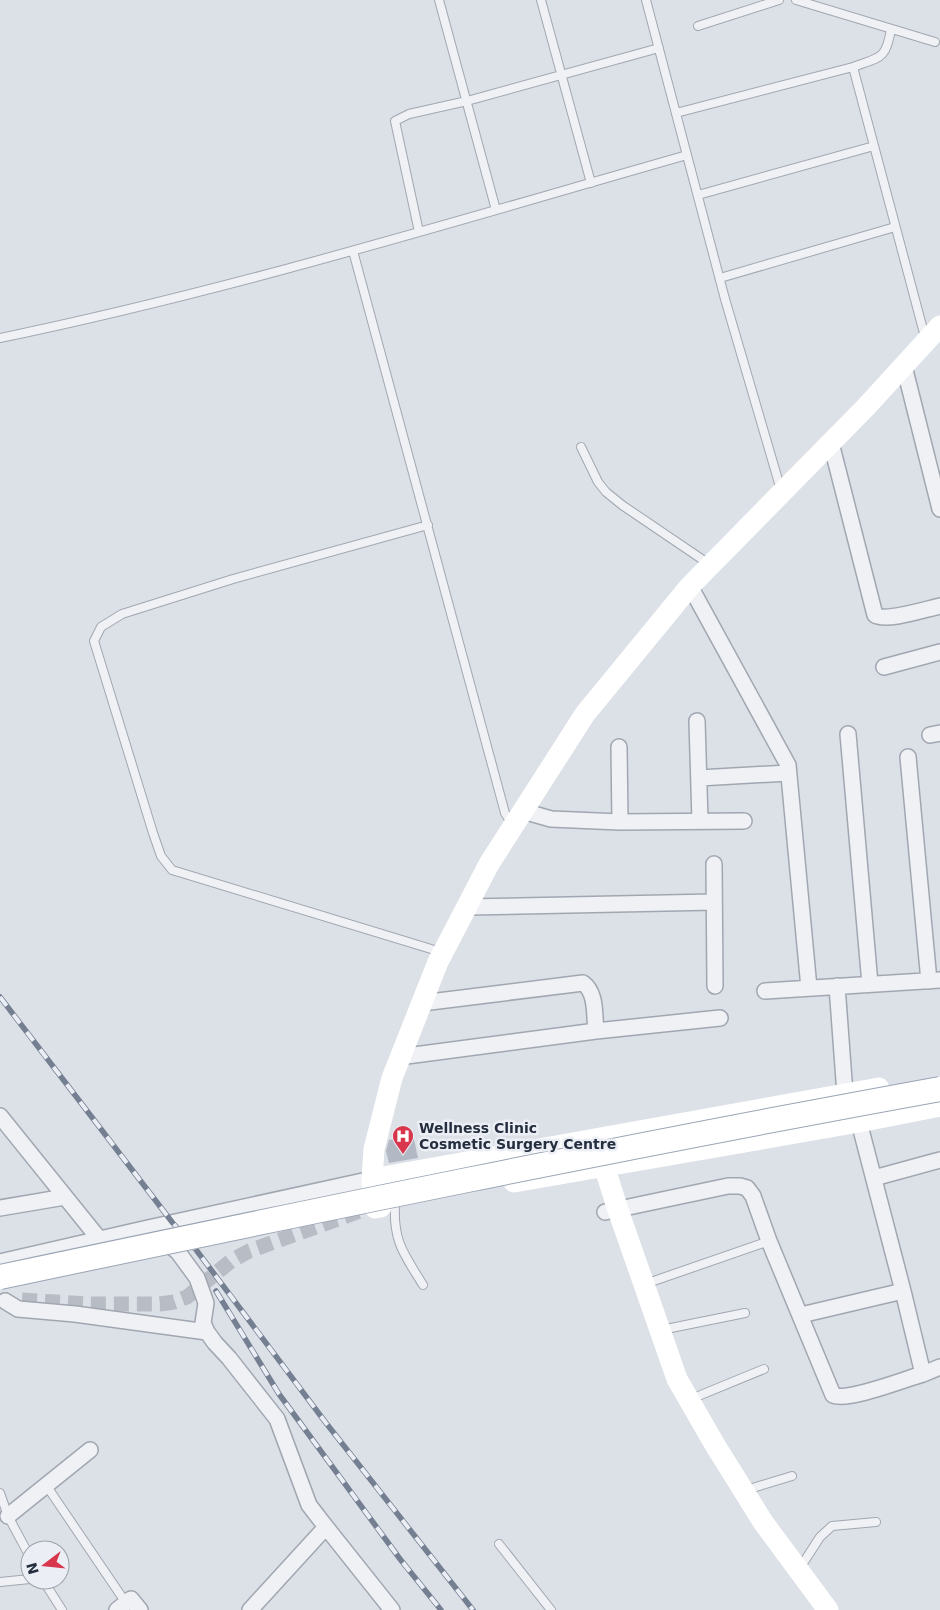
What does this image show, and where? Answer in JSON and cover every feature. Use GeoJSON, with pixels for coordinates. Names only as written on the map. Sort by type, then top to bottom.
{"type":"FeatureCollection","features":[{"type":"Feature","properties":{"kind":"main road"},"geometry":{"type":"LineString","coordinates":[[0,1277],[293,1215],[762,1121],[940,1089]]}},
{"type":"Feature","properties":{"kind":"street"},"geometry":{"type":"LineString","coordinates":[[933,334],[831,443],[690,586],[585,714],[489,864],[443,953],[392,1078],[374,1149],[372,1179],[377,1208],[940,1106]]}},
{"type":"Feature","properties":{"kind":"street"},"geometry":{"type":"LineString","coordinates":[[904,366],[940,509]]}},
{"type":"Feature","properties":{"kind":"street"},"geometry":{"type":"LineString","coordinates":[[831,443],[874,615],[879,618],[889,617],[940,606]]}},
{"type":"Feature","properties":{"kind":"street"},"geometry":{"type":"LineString","coordinates":[[690,586],[788,766],[809,988]]}},
{"type":"Feature","properties":{"kind":"street"},"geometry":{"type":"LineString","coordinates":[[884,668],[940,652]]}},
{"type":"Feature","properties":{"kind":"street"},"geometry":{"type":"LineString","coordinates":[[697,721],[700,822]]}},
{"type":"Feature","properties":{"kind":"street"},"geometry":{"type":"LineString","coordinates":[[848,734],[870,984]]}},
{"type":"Feature","properties":{"kind":"street"},"geometry":{"type":"LineString","coordinates":[[619,747],[620,822]]}},
{"type":"Feature","properties":{"kind":"street"},"geometry":{"type":"LineString","coordinates":[[764,991],[934,980],[908,757]]}},
{"type":"Feature","properties":{"kind":"street"},"geometry":{"type":"LineString","coordinates":[[699,778],[788,774]]}},
{"type":"Feature","properties":{"kind":"street"},"geometry":{"type":"LineString","coordinates":[[518,819],[620,822],[744,821]]}},
{"type":"Feature","properties":{"kind":"street"},"geometry":{"type":"LineString","coordinates":[[714,864],[715,986]]}},
{"type":"Feature","properties":{"kind":"street"},"geometry":{"type":"LineString","coordinates":[[467,907],[714,902]]}},
{"type":"Feature","properties":{"kind":"street"},"geometry":{"type":"LineString","coordinates":[[422,1003],[583,983],[589,987],[592,997],[596,1031]]}},
{"type":"Feature","properties":{"kind":"street"},"geometry":{"type":"LineString","coordinates":[[837,986],[845,1094]]}},
{"type":"Feature","properties":{"kind":"street"},"geometry":{"type":"LineString","coordinates":[[399,1057],[596,1031],[720,1018]]}},
{"type":"Feature","properties":{"kind":"street"},"geometry":{"type":"LineString","coordinates":[[0,1262],[372,1179],[940,1077]]}},
{"type":"Feature","properties":{"kind":"street"},"geometry":{"type":"LineString","coordinates":[[1,1122],[100,1240]]}},
{"type":"Feature","properties":{"kind":"street"},"geometry":{"type":"LineString","coordinates":[[859,1122],[904,1291],[923,1374]]}},
{"type":"Feature","properties":{"kind":"street"},"geometry":{"type":"LineString","coordinates":[[590,1140],[612,1211],[643,1326],[666,1385],[714,1468],[756,1531],[814,1610]]}},
{"type":"Feature","properties":{"kind":"street"},"geometry":{"type":"LineString","coordinates":[[874,1178],[940,1160]]}},
{"type":"Feature","properties":{"kind":"street"},"geometry":{"type":"LineString","coordinates":[[612,1211],[728,1186],[747,1188],[752,1196],[801,1315],[828,1387],[833,1395],[838,1397],[854,1395],[940,1367]]}},
{"type":"Feature","properties":{"kind":"street"},"geometry":{"type":"LineString","coordinates":[[0,1208],[65,1197]]}},
{"type":"Feature","properties":{"kind":"street"},"geometry":{"type":"LineString","coordinates":[[612,1211],[643,1285],[677,1379],[764,1522],[828,1610]]}},
{"type":"Feature","properties":{"kind":"street"},"geometry":{"type":"LineString","coordinates":[[148,1228],[178,1252],[197,1278],[206,1303],[203,1322],[215,1343],[277,1419],[308,1505],[392,1610]]}},
{"type":"Feature","properties":{"kind":"street"},"geometry":{"type":"LineString","coordinates":[[801,1315],[904,1291]]}},
{"type":"Feature","properties":{"kind":"street"},"geometry":{"type":"LineString","coordinates":[[3,1301],[22,1300]]}},
{"type":"Feature","properties":{"kind":"street"},"geometry":{"type":"LineString","coordinates":[[3,1301],[18,1310],[75,1314],[208,1332]]}},
{"type":"Feature","properties":{"kind":"street"},"geometry":{"type":"LineString","coordinates":[[8,1516],[90,1450]]}},
{"type":"Feature","properties":{"kind":"street"},"geometry":{"type":"LineString","coordinates":[[250,1610],[326,1527]]}},
{"type":"Feature","properties":{"kind":"street"},"geometry":{"type":"LineString","coordinates":[[122,1606],[132,1599],[140,1610]]}},
{"type":"Feature","properties":{"kind":"lane"},"geometry":{"type":"LineString","coordinates":[[439,0],[496,210]]}},
{"type":"Feature","properties":{"kind":"lane"},"geometry":{"type":"LineString","coordinates":[[541,0],[591,183]]}},
{"type":"Feature","properties":{"kind":"lane"},"geometry":{"type":"LineString","coordinates":[[646,0],[720,278],[782,493]]}},
{"type":"Feature","properties":{"kind":"lane"},"geometry":{"type":"LineString","coordinates":[[698,26],[779,0]]}},
{"type":"Feature","properties":{"kind":"lane"},"geometry":{"type":"LineString","coordinates":[[796,0],[935,42]]}},
{"type":"Feature","properties":{"kind":"lane"},"geometry":{"type":"LineString","coordinates":[[676,114],[880,57],[886,51],[891,29]]}},
{"type":"Feature","properties":{"kind":"lane"},"geometry":{"type":"LineString","coordinates":[[419,232],[394,121],[409,114],[466,101],[658,48]]}},
{"type":"Feature","properties":{"kind":"lane"},"geometry":{"type":"LineString","coordinates":[[853,66],[895,227],[933,334]]}},
{"type":"Feature","properties":{"kind":"lane"},"geometry":{"type":"LineString","coordinates":[[698,195],[874,146]]}},
{"type":"Feature","properties":{"kind":"lane"},"geometry":{"type":"LineString","coordinates":[[0,338],[71,324],[353,250],[687,155]]}},
{"type":"Feature","properties":{"kind":"lane"},"geometry":{"type":"LineString","coordinates":[[720,278],[895,227]]}},
{"type":"Feature","properties":{"kind":"lane"},"geometry":{"type":"LineString","coordinates":[[353,250],[505,813],[518,819]]}},
{"type":"Feature","properties":{"kind":"lane"},"geometry":{"type":"LineString","coordinates":[[581,447],[598,482],[606,492],[710,566]]}},
{"type":"Feature","properties":{"kind":"lane"},"geometry":{"type":"LineString","coordinates":[[428,525],[233,579],[122,614],[101,627],[94,642],[153,833],[161,856],[172,870],[443,953]]}},
{"type":"Feature","properties":{"kind":"lane"},"geometry":{"type":"LineString","coordinates":[[377,1208],[396,1233],[403,1252],[423,1285]]}},
{"type":"Feature","properties":{"kind":"lane"},"geometry":{"type":"LineString","coordinates":[[643,1285],[769,1241]]}},
{"type":"Feature","properties":{"kind":"lane"},"geometry":{"type":"LineString","coordinates":[[659,1330],[745,1313]]}},
{"type":"Feature","properties":{"kind":"lane"},"geometry":{"type":"LineString","coordinates":[[689,1399],[764,1369]]}},
{"type":"Feature","properties":{"kind":"lane"},"geometry":{"type":"LineString","coordinates":[[744,1491],[792,1476]]}},
{"type":"Feature","properties":{"kind":"lane"},"geometry":{"type":"LineString","coordinates":[[46,1486],[122,1606]]}},
{"type":"Feature","properties":{"kind":"lane"},"geometry":{"type":"LineString","coordinates":[[0,1493],[8,1516],[21,1540]]}},
{"type":"Feature","properties":{"kind":"lane"},"geometry":{"type":"LineString","coordinates":[[799,1570],[820,1537],[832,1526],[876,1522]]}},
{"type":"Feature","properties":{"kind":"lane"},"geometry":{"type":"LineString","coordinates":[[499,1544],[551,1610]]}},
{"type":"Feature","properties":{"kind":"lane"},"geometry":{"type":"LineString","coordinates":[[0,1582],[20,1580]]}},
{"type":"Feature","properties":{"kind":"lane"},"geometry":{"type":"LineString","coordinates":[[49,1590],[62,1610]]}},
{"type":"Feature","properties":{"kind":"building"},"geometry":{"type":"Polygon","coordinates":[[[413,1135],[418,1158],[389,1163],[386,1151],[389,1140],[413,1135]]]}},
{"type":"Feature","properties":{"kind":"tunnel"},"geometry":{"type":"LineString","coordinates":[[22,1300],[87,1304],[160,1304],[174,1302],[187,1297],[231,1261],[249,1251],[360,1211]]}},
{"type":"Feature","properties":{"kind":"railway"},"geometry":{"type":"LineString","coordinates":[[0,997],[172,1222],[197,1251],[326,1423],[473,1610]]}},
{"type":"Feature","properties":{"kind":"railway"},"geometry":{"type":"LineString","coordinates":[[216,1291],[279,1394],[400,1559],[441,1610]]}},
{"type":"Feature","properties":{"kind":"place","name":"Wellness Clinic Cosmetic Surgery Centre"},"geometry":{"type":"Point","coordinates":[403,1155]}}]}
